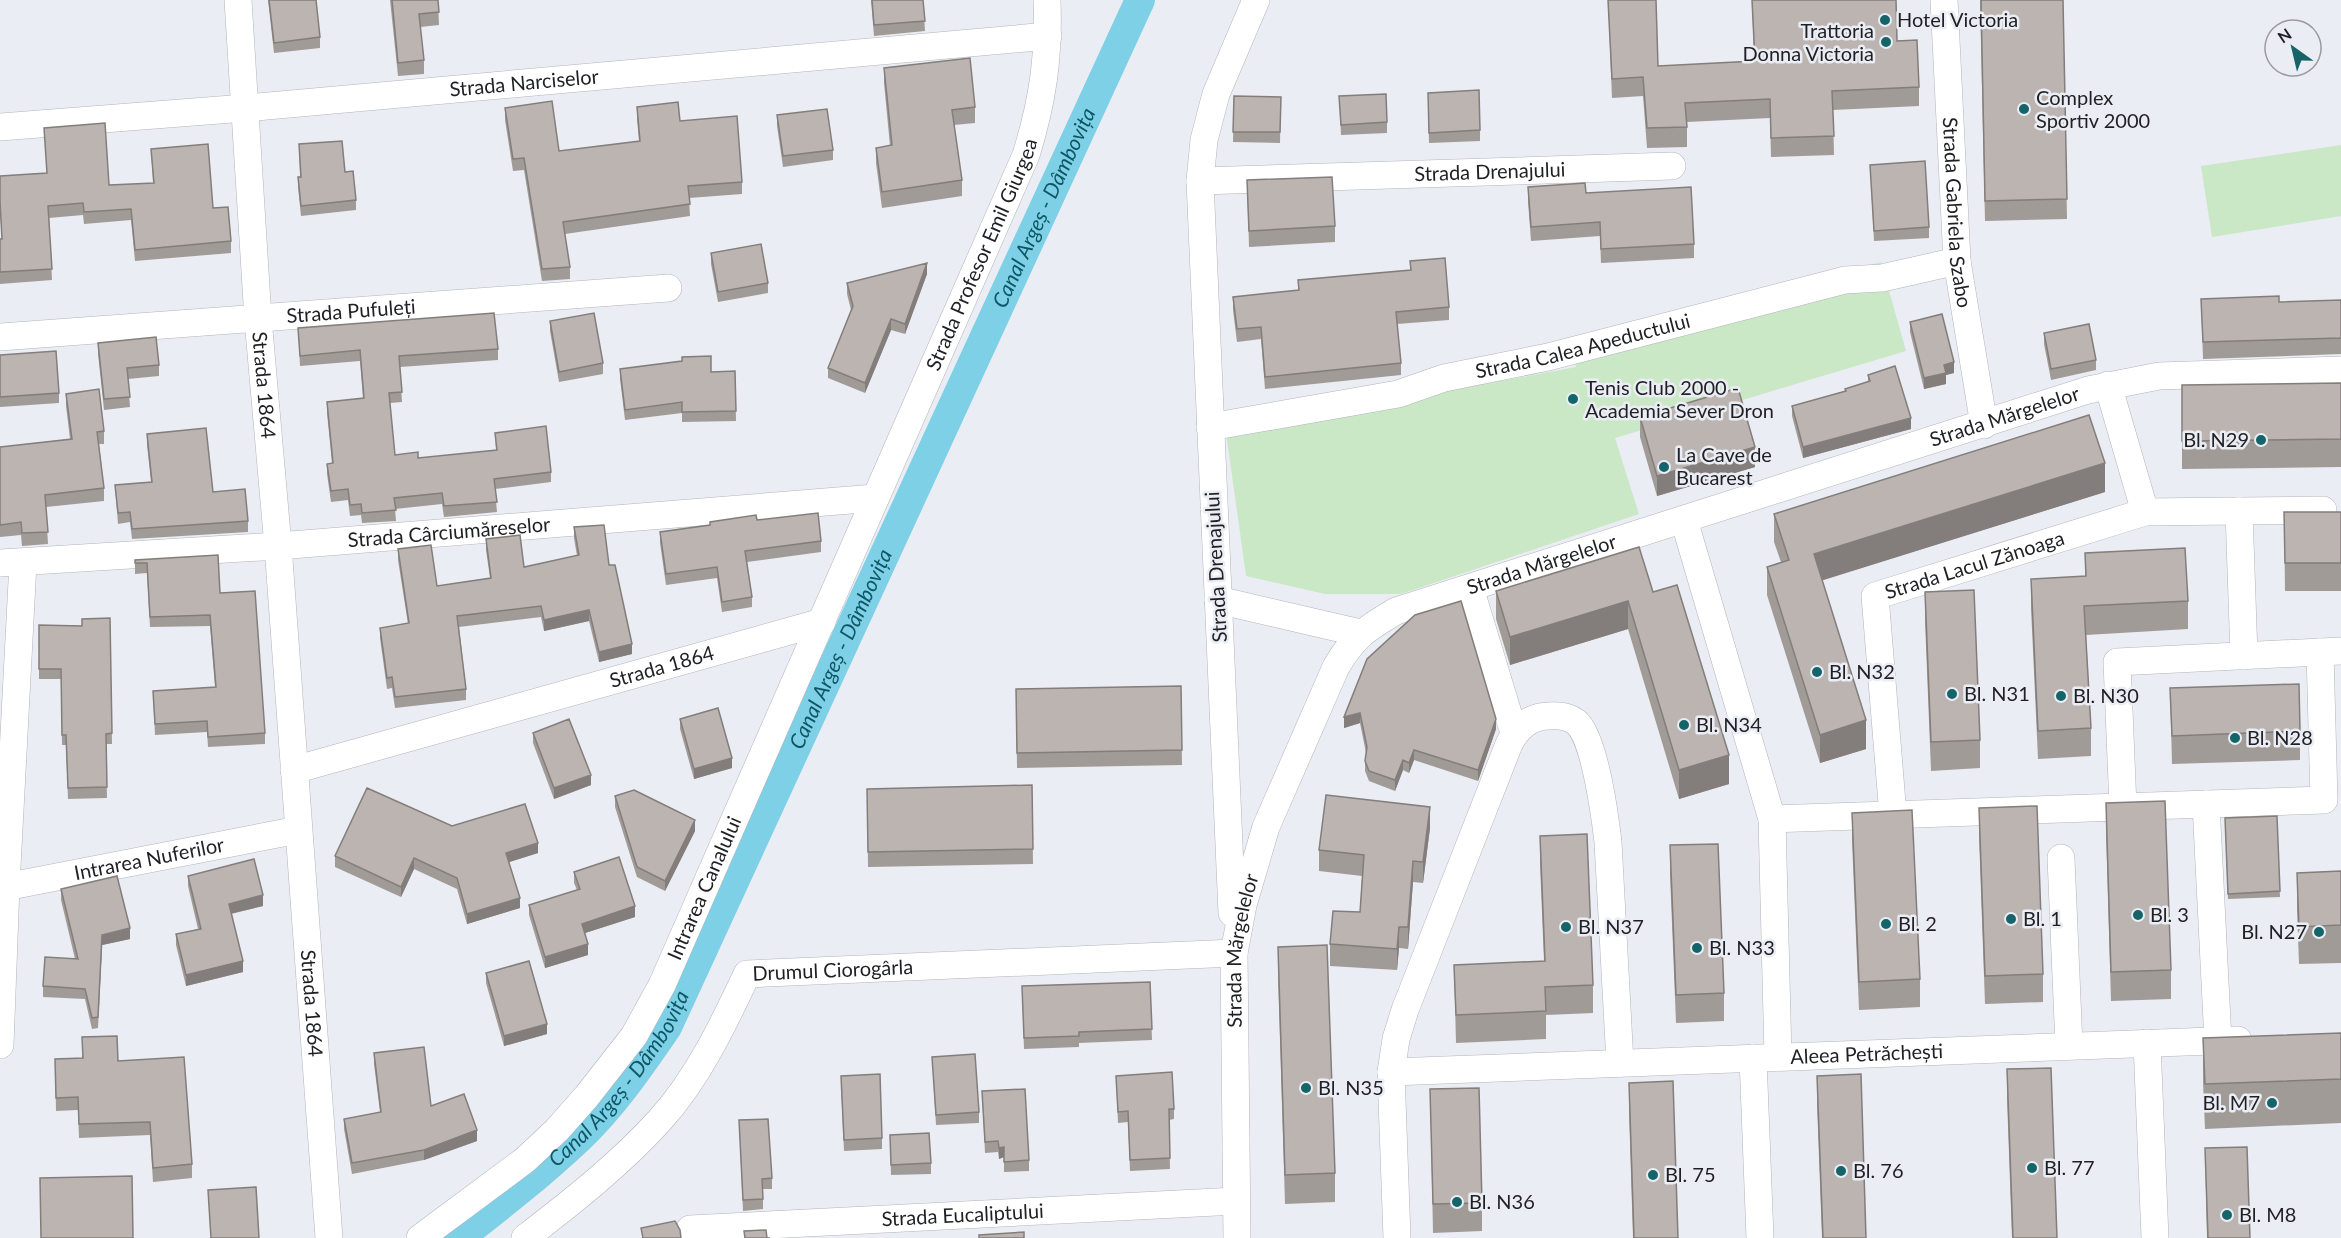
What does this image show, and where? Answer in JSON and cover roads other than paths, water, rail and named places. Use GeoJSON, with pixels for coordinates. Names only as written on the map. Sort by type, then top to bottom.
{"type":"FeatureCollection","features":[{"type":"Feature","properties":{"kind":"street","name":"Strada 1864"},"geometry":{"type":"LineString","coordinates":[[238,0],[258,318],[278,546],[329,1238]]}},
{"type":"Feature","properties":{"kind":"street","name":"Strada Profesor Emil Giurgea"},"geometry":{"type":"LineString","coordinates":[[875,498],[1026,155],[1037,120],[1045,81],[1048,36],[1047,0]]}},
{"type":"Feature","properties":{"kind":"street","name":"Strada Drenajului"},"geometry":{"type":"LineString","coordinates":[[1234,953],[1200,181],[1203,140],[1216,94],[1256,0]]}},
{"type":"Feature","properties":{"kind":"street","name":"Strada Gabriela Szabo"},"geometry":{"type":"LineString","coordinates":[[1944,0],[1957,261],[1984,425]]}},
{"type":"Feature","properties":{"kind":"street","name":"Strada Narciselor"},"geometry":{"type":"LineString","coordinates":[[0,127],[245,108],[1048,36]]}},
{"type":"Feature","properties":{"kind":"street","name":"Strada Drenajului"},"geometry":{"type":"LineString","coordinates":[[1200,181],[1672,166]]}},
{"type":"Feature","properties":{"kind":"street","name":"Strada Calea Apeductului"},"geometry":{"type":"LineString","coordinates":[[1210,427],[1398,394],[1444,378],[1548,357],[1845,280],[1882,278],[1957,261]]}},
{"type":"Feature","properties":{"kind":"street","name":"Strada Pufuleți"},"geometry":{"type":"LineString","coordinates":[[0,337],[668,288]]}},
{"type":"Feature","properties":{"kind":"street","name":"Strada Mărgelelor"},"geometry":{"type":"LineString","coordinates":[[1237,1238],[1234,953],[1243,905],[1253,863],[1266,827],[1336,667],[1347,648],[1360,633],[1396,611],[2108,385],[2159,376],[2341,370]]}},
{"type":"Feature","properties":{"kind":"street"},"geometry":{"type":"LineString","coordinates":[[2108,385],[2145,512]]}},
{"type":"Feature","properties":{"kind":"street","name":"Strada Cârciumăreselor"},"geometry":{"type":"LineString","coordinates":[[0,1045],[11,563],[278,546],[875,498]]}},
{"type":"Feature","properties":{"kind":"street","name":"Intrarea Canalului"},"geometry":{"type":"LineString","coordinates":[[420,1238],[525,1160],[587,1096],[634,1036],[662,985],[875,498]]}},
{"type":"Feature","properties":{"kind":"street","name":"Strada Lacul Zănoaga"},"geometry":{"type":"LineString","coordinates":[[1893,815],[1875,596],[2145,512],[2323,510]]}},
{"type":"Feature","properties":{"kind":"street"},"geometry":{"type":"LineString","coordinates":[[2239,511],[2244,656]]}},
{"type":"Feature","properties":{"kind":"street"},"geometry":{"type":"LineString","coordinates":[[1684,520],[1772,819],[1760,1238]]}},
{"type":"Feature","properties":{"kind":"street"},"geometry":{"type":"LineString","coordinates":[[1470,588],[1514,733]]}},
{"type":"Feature","properties":{"kind":"street"},"geometry":{"type":"LineString","coordinates":[[1218,600],[1360,633]]}},
{"type":"Feature","properties":{"kind":"street","name":"Strada 1864"},"geometry":{"type":"LineString","coordinates":[[294,770],[822,622]]}},
{"type":"Feature","properties":{"kind":"street"},"geometry":{"type":"LineString","coordinates":[[1772,819],[1893,815],[2124,807],[2206,804],[2324,800],[2330,652],[2117,662],[2124,807]]}},
{"type":"Feature","properties":{"kind":"street"},"geometry":{"type":"LineString","coordinates":[[1397,1238],[1391,1072],[1396,1039],[1405,1010],[1514,733],[1523,724],[1533,719],[1556,715],[1576,722],[1588,740],[1606,826],[1620,1063]]}},
{"type":"Feature","properties":{"kind":"street"},"geometry":{"type":"LineString","coordinates":[[2206,804],[2218,1041]]}},
{"type":"Feature","properties":{"kind":"street","name":"Intrarea Nuferilor"},"geometry":{"type":"LineString","coordinates":[[3,887],[298,830]]}},
{"type":"Feature","properties":{"kind":"street"},"geometry":{"type":"LineString","coordinates":[[2061,858],[2069,1046]]}},
{"type":"Feature","properties":{"kind":"street","name":"Drumul Ciorogârla"},"geometry":{"type":"LineString","coordinates":[[539,1233],[661,1119],[699,1068],[747,974],[1234,953]]}},
{"type":"Feature","properties":{"kind":"street","name":"Aleea Petrăchești"},"geometry":{"type":"LineString","coordinates":[[1391,1072],[2262,1039]]}},
{"type":"Feature","properties":{"kind":"street"},"geometry":{"type":"LineString","coordinates":[[2147,1043],[2156,1238]]}},
{"type":"Feature","properties":{"kind":"street","name":"Strada Eucaliptului"},"geometry":{"type":"LineString","coordinates":[[690,1229],[1236,1201]]}},
{"type":"Feature","properties":{"kind":"waterway","name":"Canal Argeș - Dâmbovița"},"geometry":{"type":"LineString","coordinates":[[459,1238],[535,1177],[591,1126],[626,1085],[667,1027],[1140,0]]}},
{"type":"Feature","properties":{"kind":"place","name":"Hotel Victoria"},"geometry":{"type":"Point","coordinates":[1885,20]}},
{"type":"Feature","properties":{"kind":"place","name":"Trattoria Donna Victoria"},"geometry":{"type":"Point","coordinates":[1886,42]}},
{"type":"Feature","properties":{"kind":"place","name":"Complex Sportiv 2000"},"geometry":{"type":"Point","coordinates":[2024,109]}},
{"type":"Feature","properties":{"kind":"place","name":"Tenis Club 2000 - Academia Sever Dron"},"geometry":{"type":"Point","coordinates":[1573,399]}},
{"type":"Feature","properties":{"kind":"place","name":"Bl. N29"},"geometry":{"type":"Point","coordinates":[2261,440]}},
{"type":"Feature","properties":{"kind":"place","name":"La Cave de Bucarest"},"geometry":{"type":"Point","coordinates":[1664,467]}},
{"type":"Feature","properties":{"kind":"place","name":"Bl. N32"},"geometry":{"type":"Point","coordinates":[1817,672]}},
{"type":"Feature","properties":{"kind":"place","name":"Bl. N31"},"geometry":{"type":"Point","coordinates":[1952,694]}},
{"type":"Feature","properties":{"kind":"place","name":"Bl. N30"},"geometry":{"type":"Point","coordinates":[2061,696]}},
{"type":"Feature","properties":{"kind":"place","name":"Bl. N34"},"geometry":{"type":"Point","coordinates":[1684,725]}},
{"type":"Feature","properties":{"kind":"place","name":"Bl. N28"},"geometry":{"type":"Point","coordinates":[2235,738]}},
{"type":"Feature","properties":{"kind":"place","name":"Bl. 3"},"geometry":{"type":"Point","coordinates":[2138,915]}},
{"type":"Feature","properties":{"kind":"place","name":"Bl. 1"},"geometry":{"type":"Point","coordinates":[2011,919]}},
{"type":"Feature","properties":{"kind":"place","name":"Bl. 2"},"geometry":{"type":"Point","coordinates":[1886,924]}},
{"type":"Feature","properties":{"kind":"place","name":"Bl. N37"},"geometry":{"type":"Point","coordinates":[1566,927]}},
{"type":"Feature","properties":{"kind":"place","name":"Bl. N27"},"geometry":{"type":"Point","coordinates":[2319,932]}},
{"type":"Feature","properties":{"kind":"place","name":"Bl. N33"},"geometry":{"type":"Point","coordinates":[1697,948]}},
{"type":"Feature","properties":{"kind":"place","name":"Bl. N35"},"geometry":{"type":"Point","coordinates":[1306,1088]}},
{"type":"Feature","properties":{"kind":"place","name":"Bl. M7"},"geometry":{"type":"Point","coordinates":[2272,1103]}},
{"type":"Feature","properties":{"kind":"place","name":"Bl. 77"},"geometry":{"type":"Point","coordinates":[2032,1168]}},
{"type":"Feature","properties":{"kind":"place","name":"Bl. 76"},"geometry":{"type":"Point","coordinates":[1841,1171]}},
{"type":"Feature","properties":{"kind":"place","name":"Bl. 75"},"geometry":{"type":"Point","coordinates":[1653,1175]}},
{"type":"Feature","properties":{"kind":"place","name":"Bl. N36"},"geometry":{"type":"Point","coordinates":[1457,1202]}},
{"type":"Feature","properties":{"kind":"place","name":"Bl. M8"},"geometry":{"type":"Point","coordinates":[2227,1215]}}]}
